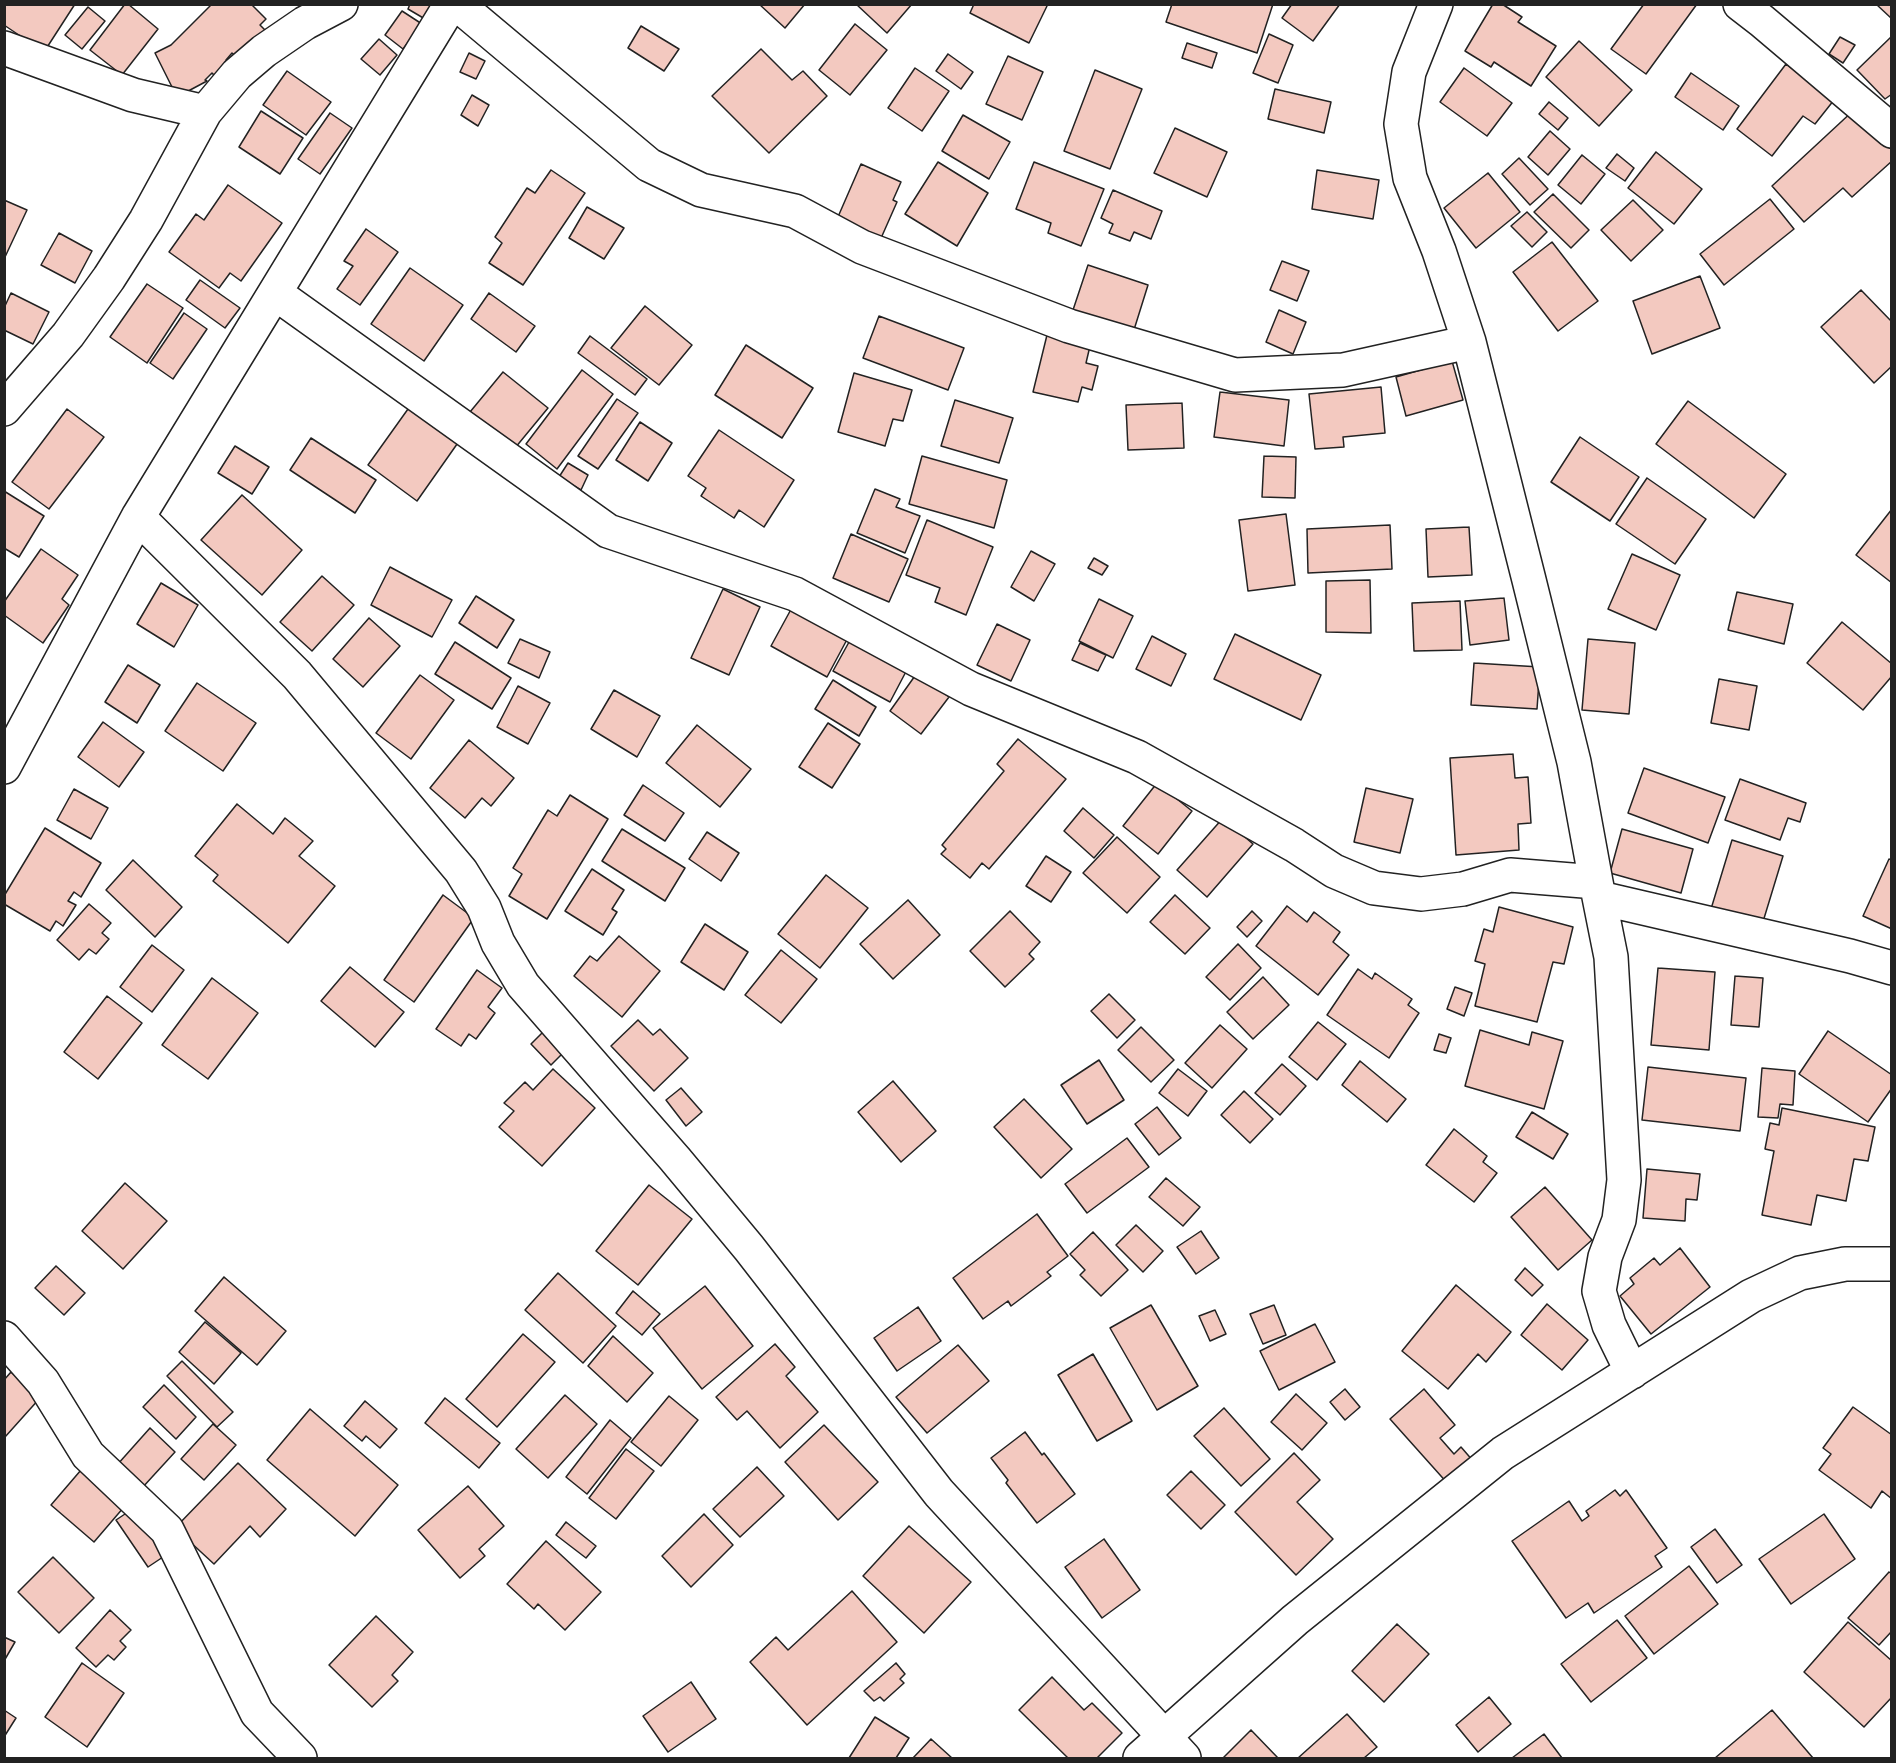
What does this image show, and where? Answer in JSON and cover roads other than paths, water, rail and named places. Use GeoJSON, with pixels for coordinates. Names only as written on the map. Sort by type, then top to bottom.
{"type":"FeatureCollection","features":[{"type":"Feature","properties":{"kind":"street"},"geometry":{"type":"LineString","coordinates":[[4,409],[68,334],[110,278],[146,220],[205,112],[237,74],[264,51],[305,23],[341,4]]}},
{"type":"Feature","properties":{"kind":"street"},"geometry":{"type":"LineString","coordinates":[[4,767],[138,516],[451,4]]}},
{"type":"Feature","properties":{"kind":"street"},"geometry":{"type":"LineString","coordinates":[[457,4],[649,165],[701,190],[795,211],[862,247],[1069,326],[1235,375],[1343,370],[1469,342]]}},
{"type":"Feature","properties":{"kind":"street"},"geometry":{"type":"LineString","coordinates":[[1436,4],[1409,72],[1401,124],[1410,178],[1439,251],[1469,342],[1574,762],[1611,957],[1624,1180],[1619,1220],[1605,1257],[1599,1291],[1609,1325],[1632,1372]]}},
{"type":"Feature","properties":{"kind":"street"},"geometry":{"type":"LineString","coordinates":[[1740,4],[1892,131]]}},
{"type":"Feature","properties":{"kind":"street"},"geometry":{"type":"LineString","coordinates":[[4,48],[133,95],[205,112]]}},
{"type":"Feature","properties":{"kind":"street"},"geometry":{"type":"LineString","coordinates":[[274,293],[608,531],[795,594],[971,689],[1137,757],[1294,845],[1334,871],[1374,888],[1421,894],[1463,888],[1510,875],[1598,890],[1892,968]]}},
{"type":"Feature","properties":{"kind":"street"},"geometry":{"type":"LineString","coordinates":[[138,516],[305,684],[461,871],[484,908],[498,943],[523,984],[749,1248],[939,1493],[1162,1751],[1295,1620],[1503,1452],[1751,1296],[1800,1273],[1845,1264],[1892,1264]]}},
{"type":"Feature","properties":{"kind":"street"},"geometry":{"type":"LineString","coordinates":[[4,1338],[42,1382],[88,1455],[167,1530],[257,1713],[300,1758]]}}]}
